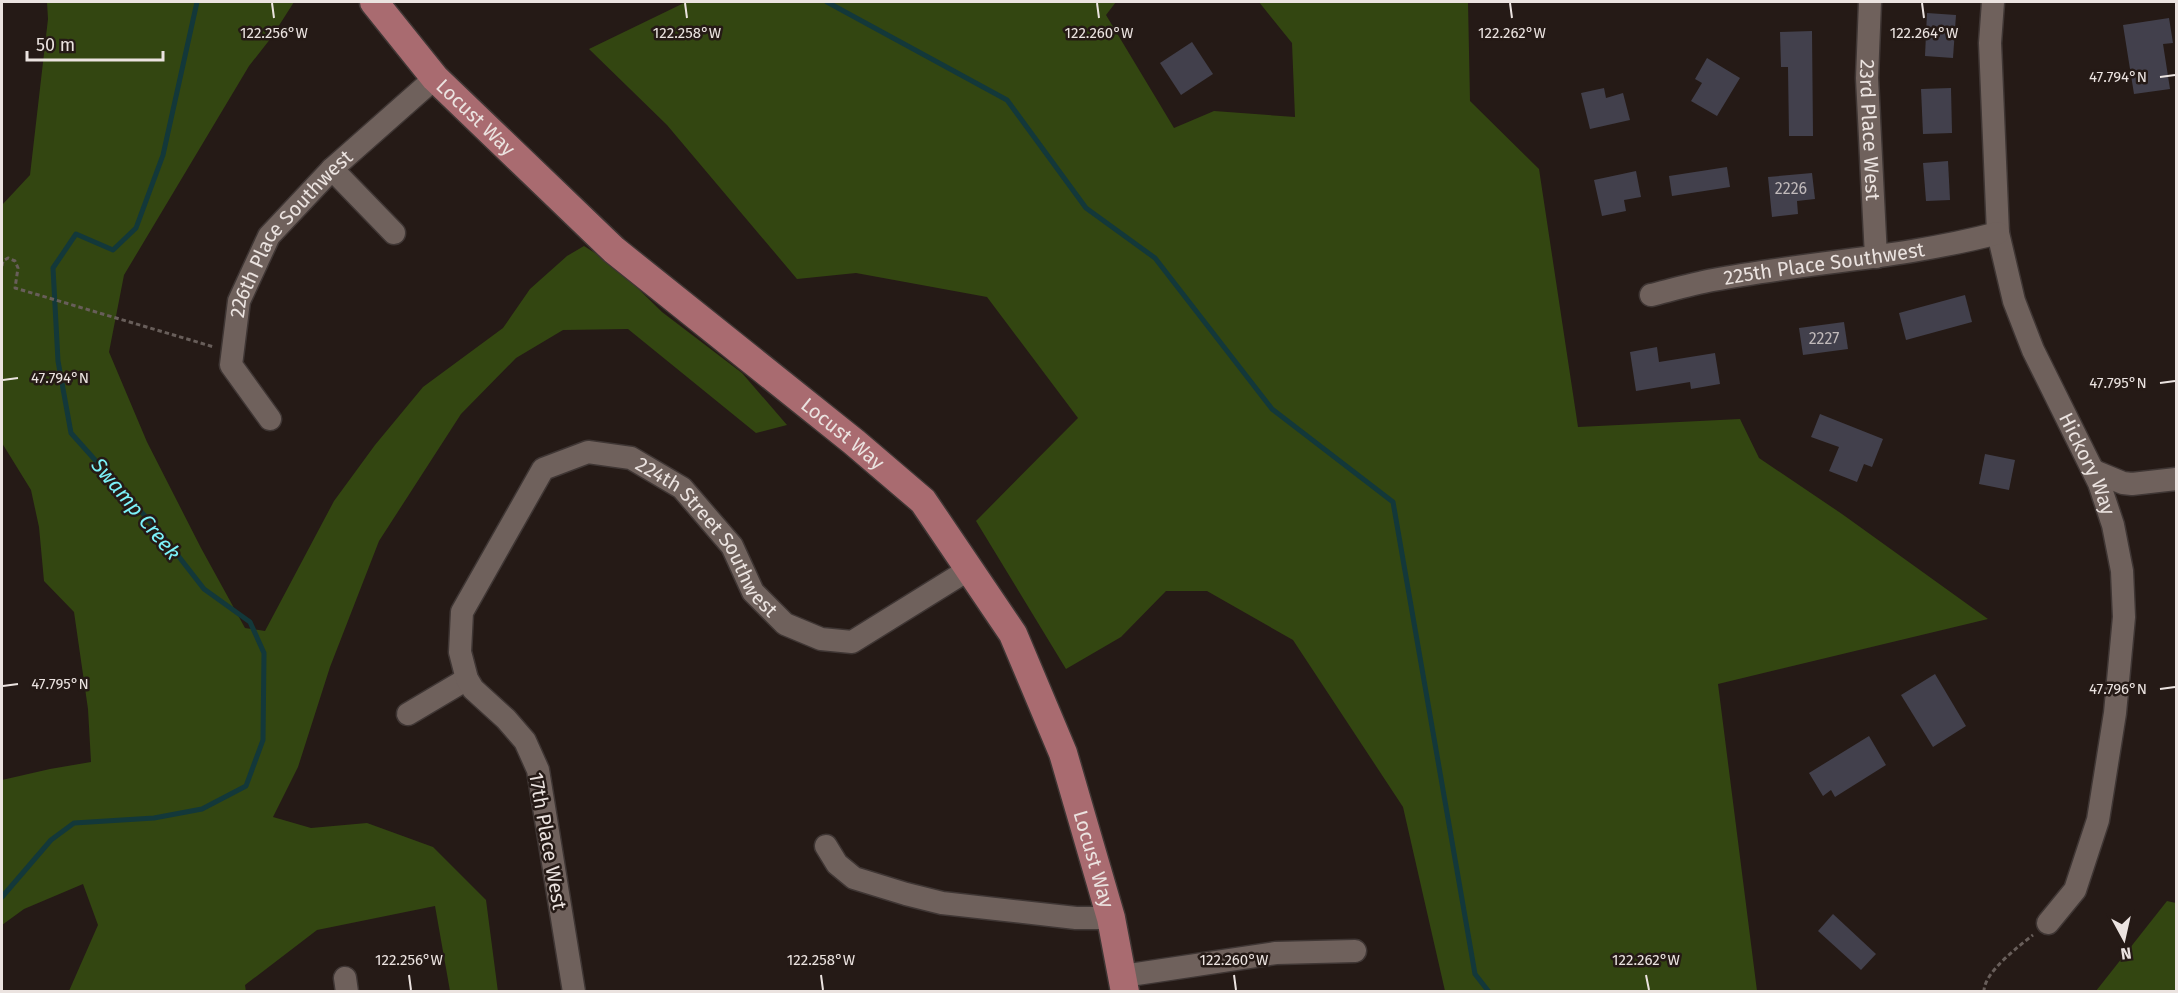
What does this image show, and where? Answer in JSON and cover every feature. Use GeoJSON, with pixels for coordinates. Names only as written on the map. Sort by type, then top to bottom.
{"type":"FeatureCollection","features":[{"type":"Feature","properties":{"kind":"main road","name":"Locust Way"},"geometry":{"type":"LineString","coordinates":[[374,2],[435,78],[614,250],[854,442],[923,501],[1012,634],[1063,753],[1111,918],[1124,984]]}},
{"type":"Feature","properties":{"kind":"street","name":"23rd Place West"},"geometry":{"type":"LineString","coordinates":[[1870,2],[1867,78],[1876,257]]}},
{"type":"Feature","properties":{"kind":"street","name":"Hickory Way"},"geometry":{"type":"LineString","coordinates":[[1993,2],[1990,43],[1998,233],[2014,301],[2032,350],[2094,471],[2113,525],[2122,572],[2124,617],[2115,713],[2098,820],[2075,890],[2048,922]]}},
{"type":"Feature","properties":{"kind":"street","name":"226th Place Southwest"},"geometry":{"type":"LineString","coordinates":[[270,419],[231,365],[239,301],[269,236],[332,169],[435,78]]}},
{"type":"Feature","properties":{"kind":"street"},"geometry":{"type":"LineString","coordinates":[[332,169],[394,233]]}},
{"type":"Feature","properties":{"kind":"street","name":"225th Place Southwest"},"geometry":{"type":"LineString","coordinates":[[1651,295],[1714,280],[1876,257],[1963,242],[1998,233]]}},
{"type":"Feature","properties":{"kind":"street","name":"224th Street Southwest"},"geometry":{"type":"LineString","coordinates":[[466,679],[460,652],[462,612],[481,576],[543,469],[588,452],[631,458],[682,488],[732,546],[753,592],[785,624],[821,639],[852,642],[968,570]]}},
{"type":"Feature","properties":{"kind":"street"},"geometry":{"type":"LineString","coordinates":[[2094,471],[2123,483],[2132,484],[2176,478]]}},
{"type":"Feature","properties":{"kind":"street"},"geometry":{"type":"LineString","coordinates":[[408,714],[466,679]]}},
{"type":"Feature","properties":{"kind":"street","name":"17th Place West"},"geometry":{"type":"LineString","coordinates":[[466,679],[481,699],[506,719],[525,741],[538,770],[574,992]]}},
{"type":"Feature","properties":{"kind":"street"},"geometry":{"type":"LineString","coordinates":[[826,846],[837,864],[854,878],[906,894],[953,904],[1076,918],[1111,918]]}},
{"type":"Feature","properties":{"kind":"street"},"geometry":{"type":"LineString","coordinates":[[1124,984],[1276,953],[1355,951]]}},
{"type":"Feature","properties":{"kind":"path"},"geometry":{"type":"LineString","coordinates":[[2,267],[3,261],[8,258],[15,261],[18,268],[15,288],[233,352]]}},
{"type":"Feature","properties":{"kind":"path"},"geometry":{"type":"LineString","coordinates":[[1984,992],[1990,976],[2006,958],[2048,922]]}},
{"type":"Feature","properties":{"kind":"green space"},"geometry":{"type":"Polygon","coordinates":[[[47,2],[294,2],[271,38],[249,66],[124,275],[109,352],[147,442],[245,628],[265,631],[334,501],[375,445],[423,387],[503,328],[530,289],[567,256],[584,246],[614,265],[662,312],[742,373],[787,425],[756,433],[628,329],[563,330],[516,358],[461,414],[379,541],[330,667],[298,767],[273,817],[311,828],[367,823],[433,847],[486,900],[498,992],[450,991],[435,906],[317,930],[245,985],[246,992],[69,991],[98,925],[83,884],[24,909],[2,925],[2,780],[91,762],[88,709],[74,612],[44,581],[39,527],[31,490],[2,443],[2,205],[30,175],[48,19],[47,2]]]}},
{"type":"Feature","properties":{"kind":"green space"},"geometry":{"type":"Polygon","coordinates":[[[686,2],[1116,2],[1106,15],[1174,128],[1214,111],[1295,117],[1292,43],[1259,2],[1468,2],[1470,101],[1539,169],[1578,427],[1740,419],[1759,458],[1842,514],[1988,619],[1718,684],[1757,991],[1445,991],[1403,807],[1293,640],[1207,591],[1166,591],[1121,637],[1066,669],[976,521],[1078,418],[987,297],[856,273],[797,279],[667,125],[589,49],[686,2]]]}},
{"type":"Feature","properties":{"kind":"green space"},"geometry":{"type":"Polygon","coordinates":[[[2167,901],[2176,903],[2176,991],[2096,991],[2167,901]]]}},
{"type":"Feature","properties":{"kind":"building"},"geometry":{"type":"Polygon","coordinates":[[[1927,13],[1956,15],[1953,58],[1925,56],[1927,13]]]}},
{"type":"Feature","properties":{"kind":"building"},"geometry":{"type":"Polygon","coordinates":[[[2169,18],[2173,43],[2163,44],[2170,89],[2134,94],[2123,25],[2169,18]]]}},
{"type":"Feature","properties":{"kind":"building"},"geometry":{"type":"Polygon","coordinates":[[[1812,31],[1813,136],[1789,136],[1788,67],[1781,67],[1780,32],[1812,31]]]}},
{"type":"Feature","properties":{"kind":"building"},"geometry":{"type":"Polygon","coordinates":[[[1192,42],[1213,74],[1181,95],[1160,63],[1192,42]]]}},
{"type":"Feature","properties":{"kind":"building"},"geometry":{"type":"Polygon","coordinates":[[[1707,58],[1740,78],[1717,116],[1691,101],[1702,83],[1695,79],[1707,58]]]}},
{"type":"Feature","properties":{"kind":"building"},"geometry":{"type":"Polygon","coordinates":[[[1604,88],[1606,98],[1623,93],[1630,120],[1590,129],[1581,93],[1604,88]]]}},
{"type":"Feature","properties":{"kind":"building"},"geometry":{"type":"Polygon","coordinates":[[[1951,88],[1952,133],[1923,134],[1921,89],[1951,88]]]}},
{"type":"Feature","properties":{"kind":"building"},"geometry":{"type":"Polygon","coordinates":[[[1948,161],[1950,200],[1926,201],[1923,163],[1948,161]]]}},
{"type":"Feature","properties":{"kind":"building"},"geometry":{"type":"Polygon","coordinates":[[[1727,167],[1730,187],[1672,196],[1669,176],[1727,167]]]}},
{"type":"Feature","properties":{"kind":"building"},"geometry":{"type":"Polygon","coordinates":[[[1636,171],[1641,197],[1624,200],[1626,211],[1602,216],[1594,180],[1636,171]]]}},
{"type":"Feature","properties":{"kind":"building"},"geometry":{"type":"Polygon","coordinates":[[[1812,173],[1815,199],[1797,201],[1798,214],[1772,217],[1768,177],[1812,173]]]}},
{"type":"Feature","properties":{"kind":"building"},"geometry":{"type":"Polygon","coordinates":[[[1965,295],[1972,322],[1906,340],[1899,313],[1965,295]]]}},
{"type":"Feature","properties":{"kind":"building"},"geometry":{"type":"Polygon","coordinates":[[[1844,322],[1848,349],[1803,355],[1799,328],[1844,322]]]}},
{"type":"Feature","properties":{"kind":"building"},"geometry":{"type":"Polygon","coordinates":[[[1657,347],[1659,362],[1715,353],[1720,384],[1691,389],[1690,382],[1636,391],[1630,352],[1657,347]]]}},
{"type":"Feature","properties":{"kind":"building"},"geometry":{"type":"Polygon","coordinates":[[[1820,414],[1883,439],[1872,467],[1864,464],[1857,482],[1829,471],[1839,447],[1811,437],[1820,414]]]}},
{"type":"Feature","properties":{"kind":"building"},"geometry":{"type":"Polygon","coordinates":[[[1985,454],[2015,460],[2009,490],[1979,484],[1985,454]]]}},
{"type":"Feature","properties":{"kind":"building"},"geometry":{"type":"Polygon","coordinates":[[[1935,674],[1966,726],[1933,747],[1901,695],[1935,674]]]}},
{"type":"Feature","properties":{"kind":"building"},"geometry":{"type":"Polygon","coordinates":[[[1869,736],[1886,765],[1835,797],[1831,790],[1823,796],[1809,773],[1869,736]]]}},
{"type":"Feature","properties":{"kind":"building"},"geometry":{"type":"Polygon","coordinates":[[[1833,914],[1876,954],[1861,970],[1818,931],[1833,914]]]}},
{"type":"Feature","properties":{"kind":"waterway","name":"Swamp Creek"},"geometry":{"type":"LineString","coordinates":[[2,897],[51,840],[74,823],[154,818],[202,809],[246,786],[263,740],[264,653],[250,622],[204,589],[162,535],[71,433],[58,361],[53,268],[76,234],[113,250],[136,228],[163,155],[197,2]]}},
{"type":"Feature","properties":{"kind":"waterway"},"geometry":{"type":"LineString","coordinates":[[827,2],[1007,100],[1086,208],[1155,258],[1272,409],[1393,502],[1475,974],[1489,992]]}}]}
